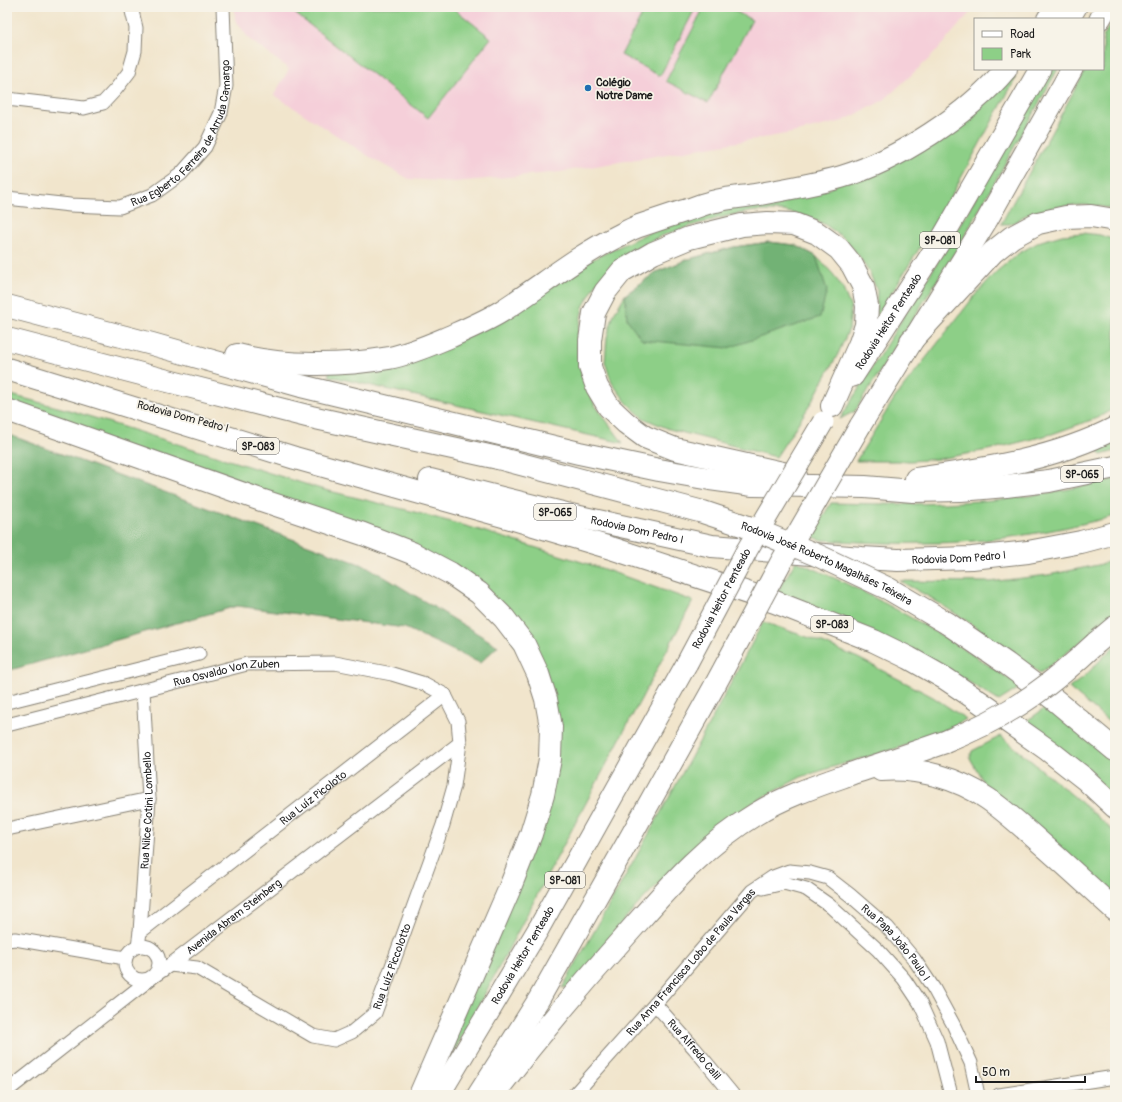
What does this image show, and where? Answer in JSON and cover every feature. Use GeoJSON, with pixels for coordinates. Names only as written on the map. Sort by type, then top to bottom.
{"type":"FeatureCollection","features":[{"type":"Feature","properties":{"kind":"highway"},"geometry":{"type":"LineString","coordinates":[[1049,18],[1057,7]]}},
{"type":"Feature","properties":{"kind":"highway"},"geometry":{"type":"LineString","coordinates":[[7,296],[252,359],[299,364],[342,364],[391,357],[426,347],[468,329],[500,312],[571,263],[604,243],[637,227],[715,201],[812,184],[872,166],[900,152],[953,118],[1005,70]]}},
{"type":"Feature","properties":{"kind":"highway"},"geometry":{"type":"LineString","coordinates":[[911,341],[993,252],[1012,237],[1038,222],[1066,217],[1091,216],[1115,220]]}},
{"type":"Feature","properties":{"kind":"highway"},"geometry":{"type":"LineString","coordinates":[[828,414],[860,343],[866,325],[867,306],[862,286],[852,265],[839,249],[817,233],[794,224],[768,223],[742,225],[689,238],[653,253],[622,271],[605,292],[594,313],[590,340],[590,367],[597,387],[609,407],[626,423],[645,437],[675,449],[854,487],[988,468],[1026,460],[1065,449],[1098,437],[1115,428]]}},
{"type":"Feature","properties":{"kind":"highway","name":"SP-065"},"geometry":{"type":"LineString","coordinates":[[7,306],[152,344],[301,386],[579,453],[659,470],[724,481],[753,485],[854,487],[913,491],[961,490],[1049,480],[1115,466]]}},
{"type":"Feature","properties":{"kind":"highway","name":"Rodovia José Roberto Magalhães Teixeira"},"geometry":{"type":"LineString","coordinates":[[7,339],[311,417],[498,458],[704,512],[751,528],[819,556],[889,589],[947,623],[1013,668],[1055,700],[1115,750]]}},
{"type":"Feature","properties":{"kind":"highway","name":"SP-083"},"geometry":{"type":"LineString","coordinates":[[7,368],[296,458],[614,549],[775,602],[874,641],[909,658],[980,702],[1048,750],[1084,779],[1115,807]]}},
{"type":"Feature","properties":{"kind":"highway","name":"Rodovia Dom Pedro I"},"geometry":{"type":"LineString","coordinates":[[7,368],[412,476],[566,514],[712,546],[898,560],[972,558],[1028,552],[1081,542],[1115,533]]}},
{"type":"Feature","properties":{"kind":"highway"},"geometry":{"type":"LineString","coordinates":[[7,410],[258,499],[363,534],[412,553],[450,573],[479,593],[504,618],[524,644],[538,674],[546,698],[551,727],[550,759],[543,795],[531,834],[509,890],[420,1095]]}},
{"type":"Feature","properties":{"kind":"highway"},"geometry":{"type":"LineString","coordinates":[[493,1095],[530,1047],[598,966],[682,873],[732,829],[764,809],[820,784],[945,742],[972,731],[1032,696],[1072,666],[1115,626]]}},
{"type":"Feature","properties":{"kind":"highway"},"geometry":{"type":"LineString","coordinates":[[856,772],[883,769],[922,772],[946,778],[967,787],[987,798],[1010,815],[1115,910]]}},
{"type":"Feature","properties":{"kind":"main road"},"geometry":{"type":"LineString","coordinates":[[1070,18],[1076,7]]}},
{"type":"Feature","properties":{"kind":"main road"},"geometry":{"type":"LineString","coordinates":[[1101,18],[1107,7]]}},
{"type":"Feature","properties":{"kind":"main road","name":"Rodovia Heitor Penteado"},"geometry":{"type":"LineString","coordinates":[[439,1095],[539,928],[687,663],[747,550],[828,414],[944,235],[1039,70]]}},
{"type":"Feature","properties":{"kind":"main road","name":"SP-081"},"geometry":{"type":"LineString","coordinates":[[478,1095],[539,999],[624,850],[781,562],[911,341],[987,220],[1071,70]]}},
{"type":"Feature","properties":{"kind":"street"},"geometry":{"type":"LineString","coordinates":[[7,99],[84,108],[102,103],[116,89],[129,72],[135,51],[136,28],[131,7]]}},
{"type":"Feature","properties":{"kind":"street","name":"Rua Egberto Ferreira de Arruda Camargo"},"geometry":{"type":"LineString","coordinates":[[7,198],[70,205],[120,207],[152,195],[181,174],[205,147],[222,113],[226,86],[223,7]]}},
{"type":"Feature","properties":{"kind":"street","name":"Rua Osvaldo Von Zuben"},"geometry":{"type":"LineString","coordinates":[[7,702],[199,654]]}},
{"type":"Feature","properties":{"kind":"street","name":"Rua Osvaldo Von Zuben"},"geometry":{"type":"LineString","coordinates":[[7,724],[247,664],[335,664],[392,674],[425,684],[445,695]]}},
{"type":"Feature","properties":{"kind":"street","name":"Rua Nilce Cotini Lombello"},"geometry":{"type":"LineString","coordinates":[[138,946],[149,799],[143,690]]}},
{"type":"Feature","properties":{"kind":"street"},"geometry":{"type":"LineString","coordinates":[[445,695],[458,721],[460,743]]}},
{"type":"Feature","properties":{"kind":"street","name":"Rua Luíz Picoloto"},"geometry":{"type":"LineString","coordinates":[[140,932],[445,695]]}},
{"type":"Feature","properties":{"kind":"street","name":"Avenida Abram Steinberg"},"geometry":{"type":"LineString","coordinates":[[7,1091],[154,976],[460,743]]}},
{"type":"Feature","properties":{"kind":"street","name":"Rua Luíz Piccolotto"},"geometry":{"type":"LineString","coordinates":[[170,965],[197,968],[313,1036],[334,1040],[352,1032],[375,1013],[443,825],[454,786],[460,743]]}},
{"type":"Feature","properties":{"kind":"street"},"geometry":{"type":"LineString","coordinates":[[7,829],[149,799]]}},
{"type":"Feature","properties":{"kind":"street","name":"Rua Papa João Paulo I"},"geometry":{"type":"LineString","coordinates":[[752,891],[773,877],[789,871],[810,873],[828,878],[888,928],[914,959],[934,989],[953,1024],[971,1063],[978,1095]]}},
{"type":"Feature","properties":{"kind":"street","name":"Rua Anna Francisca Lobo de Paula Vargas"},"geometry":{"type":"LineString","coordinates":[[574,1095],[655,1004],[752,891],[784,883],[806,889],[829,905]]}},
{"type":"Feature","properties":{"kind":"street","name":"Rua Papa João Paulo I"},"geometry":{"type":"LineString","coordinates":[[829,905],[878,950],[904,979],[920,1003],[937,1042],[951,1095]]}},
{"type":"Feature","properties":{"kind":"street"},"geometry":{"type":"LineString","coordinates":[[7,940],[15,939],[125,958]]}},
{"type":"Feature","properties":{"kind":"street"},"geometry":{"type":"LineString","coordinates":[[138,946],[147,946],[155,951],[159,959],[159,968],[154,976],[146,980],[137,980],[129,976],[125,968],[125,958],[130,951],[138,946]]}},
{"type":"Feature","properties":{"kind":"street","name":"Rua Alfredo Calil"},"geometry":{"type":"LineString","coordinates":[[655,1004],[696,1049],[733,1095]]}},
{"type":"Feature","properties":{"kind":"street"},"geometry":{"type":"LineString","coordinates":[[999,1095],[1115,1077]]}},
{"type":"Feature","properties":{"kind":"shaded area","name":"Colégio Notre Dame"},"geometry":{"type":"Polygon","coordinates":[[[235,7],[975,7],[931,57],[884,100],[843,121],[792,133],[560,172],[455,182],[409,179],[373,159],[274,95],[289,69],[249,39],[235,19],[235,7]]]}},
{"type":"Feature","properties":{"kind":"green space"},"geometry":{"type":"Polygon","coordinates":[[[287,7],[452,7],[491,38],[428,118],[287,7]]]}},
{"type":"Feature","properties":{"kind":"green space"},"geometry":{"type":"Polygon","coordinates":[[[646,7],[696,7],[660,76],[621,55],[646,7]]]}},
{"type":"Feature","properties":{"kind":"green space"},"geometry":{"type":"Polygon","coordinates":[[[704,7],[727,7],[752,20],[708,103],[666,81],[704,7]]]}},
{"type":"Feature","properties":{"kind":"green space"},"geometry":{"type":"Polygon","coordinates":[[[1115,15],[1115,210],[1105,207],[1070,205],[1026,215],[1010,224],[1001,224],[1085,70],[1104,70],[1104,35],[1115,15]]]}},
{"type":"Feature","properties":{"kind":"green space"},"geometry":{"type":"Polygon","coordinates":[[[1048,70],[1057,70],[960,244],[855,411],[840,419],[952,239],[1048,70]]]}},
{"type":"Feature","properties":{"kind":"green space"},"geometry":{"type":"Polygon","coordinates":[[[1008,78],[1016,78],[945,207],[876,318],[877,290],[870,274],[859,256],[844,238],[824,224],[805,216],[783,211],[755,211],[731,215],[694,225],[661,236],[636,249],[614,264],[595,286],[583,307],[578,331],[578,356],[583,380],[595,405],[623,443],[329,376],[329,371],[368,367],[658,228],[694,215],[829,189],[1008,78]]]}},
{"type":"Feature","properties":{"kind":"green space"},"geometry":{"type":"Polygon","coordinates":[[[1083,233],[1100,235],[1115,240],[1115,408],[1097,418],[1052,434],[993,449],[939,459],[911,461],[856,461],[894,399],[976,294],[996,272],[1019,253],[1041,241],[1062,235],[1083,233]]]}},
{"type":"Feature","properties":{"kind":"green space"},"geometry":{"type":"Polygon","coordinates":[[[769,242],[795,245],[816,256],[833,274],[843,289],[851,308],[849,329],[838,354],[810,405],[776,457],[669,429],[643,418],[627,403],[612,383],[605,362],[607,337],[614,314],[625,295],[656,272],[689,259],[734,247],[769,242]]]}},
{"type":"Feature","properties":{"kind":"green space"},"geometry":{"type":"Polygon","coordinates":[[[769,242],[795,245],[816,256],[827,290],[820,317],[728,348],[642,340],[627,319],[625,295],[656,272],[689,259],[734,247],[769,242]]]}},
{"type":"Feature","properties":{"kind":"green space"},"geometry":{"type":"Polygon","coordinates":[[[7,394],[69,410],[321,489],[473,528],[601,568],[693,601],[446,1067],[439,1069],[503,921],[555,712],[477,582],[7,402],[7,394]]]}},
{"type":"Feature","properties":{"kind":"green space"},"geometry":{"type":"Polygon","coordinates":[[[7,434],[368,567],[498,646],[480,663],[405,628],[237,606],[7,671],[7,434]]]}},
{"type":"Feature","properties":{"kind":"green space"},"geometry":{"type":"Polygon","coordinates":[[[1115,442],[1115,451],[1101,455],[1097,450],[1115,442]]]}},
{"type":"Feature","properties":{"kind":"green space"},"geometry":{"type":"Polygon","coordinates":[[[1115,479],[1115,516],[1045,532],[998,539],[926,543],[822,540],[811,536],[831,503],[913,504],[981,501],[1039,494],[1115,479]]]}},
{"type":"Feature","properties":{"kind":"green space"},"geometry":{"type":"Polygon","coordinates":[[[1115,560],[1115,616],[1040,673],[964,619],[931,598],[900,581],[989,582],[1048,575],[1115,560]]]}},
{"type":"Feature","properties":{"kind":"green space"},"geometry":{"type":"Polygon","coordinates":[[[796,561],[883,602],[912,618],[967,651],[1021,687],[999,701],[964,679],[777,592],[796,561]]]}},
{"type":"Feature","properties":{"kind":"green space"},"geometry":{"type":"Polygon","coordinates":[[[763,622],[813,639],[858,658],[933,697],[966,719],[943,731],[901,747],[801,777],[756,801],[718,826],[687,854],[628,915],[572,986],[562,988],[664,806],[763,622]]]}},
{"type":"Feature","properties":{"kind":"green space"},"geometry":{"type":"Polygon","coordinates":[[[1115,645],[1115,727],[1069,688],[1084,677],[1115,645]]]}},
{"type":"Feature","properties":{"kind":"green space"},"geometry":{"type":"Polygon","coordinates":[[[1048,706],[1115,762],[1115,796],[1025,722],[1048,706]]]}},
{"type":"Feature","properties":{"kind":"green space"},"geometry":{"type":"Polygon","coordinates":[[[1001,736],[1089,809],[1115,833],[1115,901],[988,790],[970,758],[972,751],[1001,736]]]}},
{"type":"Feature","properties":{"kind":"place","name":"Colégio Notre Dame"},"geometry":{"type":"Point","coordinates":[588,88]}}]}
